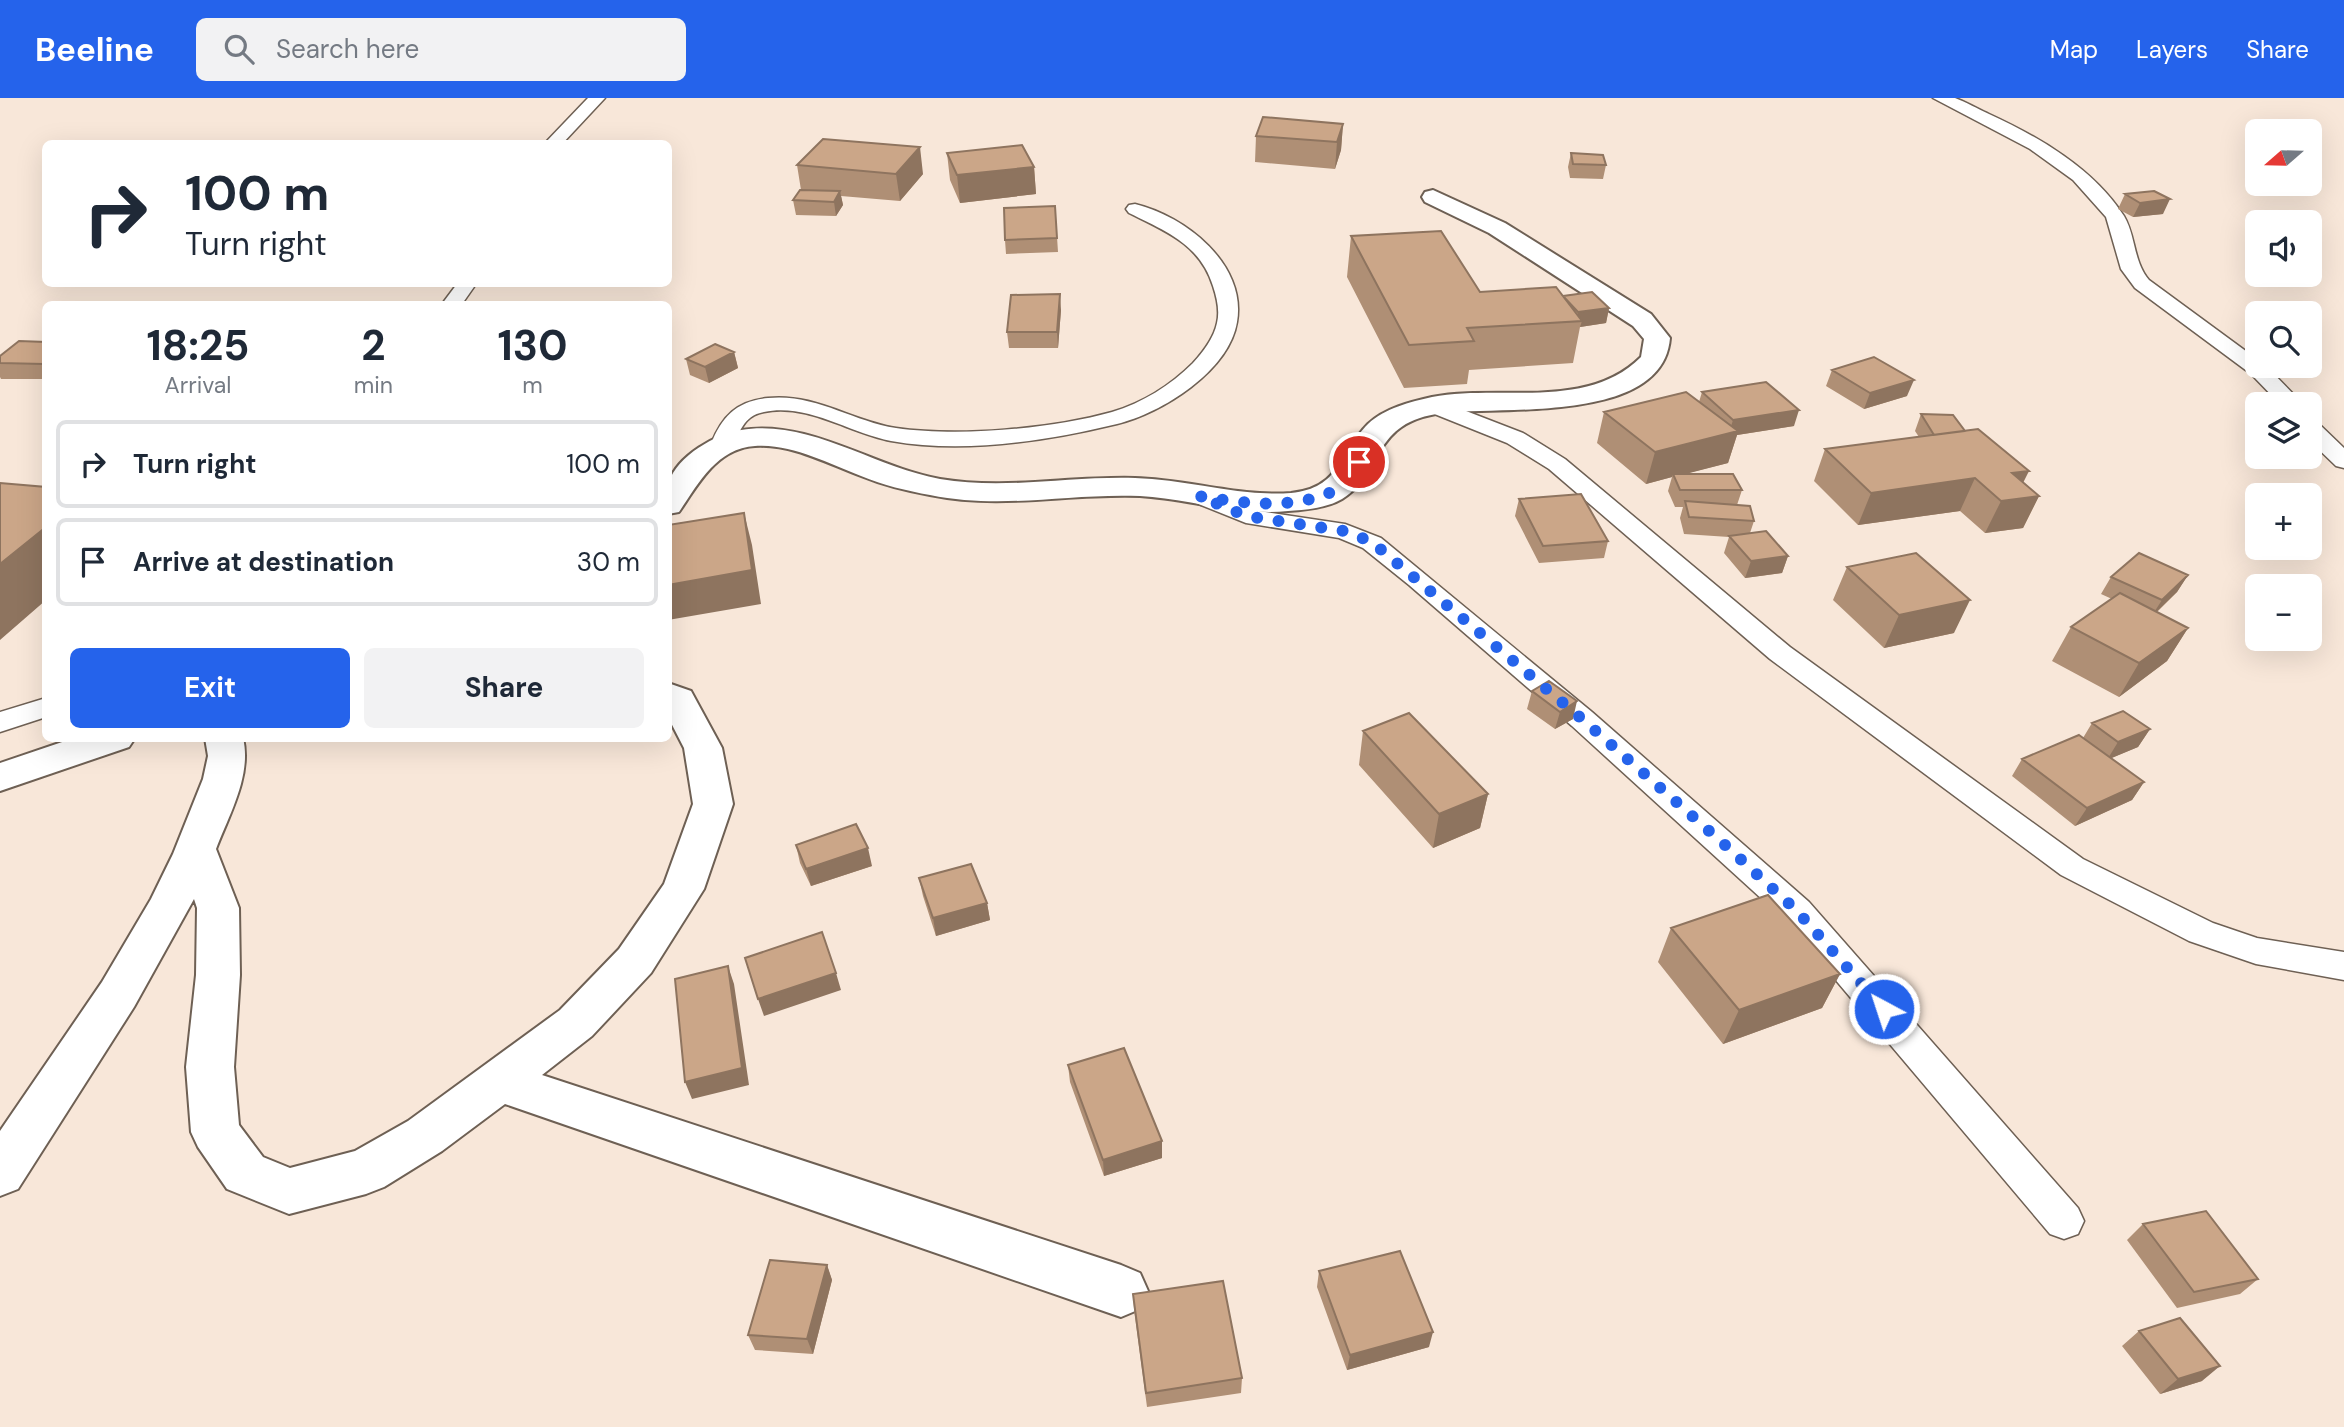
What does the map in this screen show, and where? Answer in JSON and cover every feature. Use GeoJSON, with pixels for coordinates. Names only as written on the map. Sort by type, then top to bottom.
{"type":"FeatureCollection","features":[{"type":"Feature","properties":{"kind":"street"},"geometry":{"type":"LineString","coordinates":[[672,499],[701,458],[722,444],[752,437],[782,438],[828,452],[866,470],[907,482],[958,491],[994,494],[1090,486],[1141,487],[1239,503],[1290,502],[1331,493],[1359,462],[1377,432],[1395,418],[1434,406],[1488,400],[1554,401],[1597,394],[1621,385],[1642,371],[1655,355],[1657,338],[1642,320],[1497,228],[1433,197]]}},
{"type":"Feature","properties":{"kind":"street"},"geometry":{"type":"LineString","coordinates":[[197,852],[218,908],[218,975],[211,1067],[215,1132],[245,1173],[289,1191],[366,1171],[425,1136],[576,1023],[635,961],[683,889],[713,804],[703,748],[678,699],[672,697]]}},
{"type":"Feature","properties":{"kind":"street"},"geometry":{"type":"LineString","coordinates":[[0,776],[104,742]]}},
{"type":"Feature","properties":{"kind":"street"},"geometry":{"type":"LineString","coordinates":[[0,1172],[143,955],[197,852],[230,756],[225,742]]}},
{"type":"Feature","properties":{"kind":"street"},"geometry":{"type":"LineString","coordinates":[[498,1082],[1121,1292]]}},
{"type":"Feature","properties":{"kind":"lane"},"geometry":{"type":"LineString","coordinates":[[556,140],[597,98]]}},
{"type":"Feature","properties":{"kind":"lane"},"geometry":{"type":"LineString","coordinates":[[1941,98],[2006,129],[2085,181],[2116,217],[2123,232],[2130,269],[2142,284],[2258,370],[2280,392]]}},
{"type":"Feature","properties":{"kind":"lane"},"geometry":{"type":"LineString","coordinates":[[722,444],[729,423],[748,407],[772,403],[808,406],[852,423],[892,434],[983,438],[1056,429],[1123,416],[1162,398],[1197,373],[1218,345],[1228,320],[1226,291],[1212,262],[1186,234],[1135,209]]}},
{"type":"Feature","properties":{"kind":"lane"},"geometry":{"type":"LineString","coordinates":[[1434,406],[1515,438],[1557,464],[1780,653],[2072,867],[2139,903],[2223,940],[2256,951],[2344,966]]}},
{"type":"Feature","properties":{"kind":"lane"},"geometry":{"type":"LineString","coordinates":[[2322,440],[2344,461]]}},
{"type":"Feature","properties":{"kind":"lane"},"geometry":{"type":"LineString","coordinates":[[1199,496],[1246,516],[1345,531],[1372,542],[1582,719],[1797,911],[2064,1221]]}},
{"type":"Feature","properties":{"kind":"lane"},"geometry":{"type":"LineString","coordinates":[[0,722],[42,708]]}},
{"type":"Feature","properties":{"kind":"building"},"geometry":{"type":"Polygon","coordinates":[[[1263,117],[1343,124],[1337,142],[1256,136],[1263,117]]]}},
{"type":"Feature","properties":{"kind":"building"},"geometry":{"type":"Polygon","coordinates":[[[823,139],[920,147],[896,174],[797,165],[823,139]]]}},
{"type":"Feature","properties":{"kind":"building"},"geometry":{"type":"Polygon","coordinates":[[[1022,145],[1034,167],[957,175],[947,153],[1022,145]]]}},
{"type":"Feature","properties":{"kind":"building"},"geometry":{"type":"Polygon","coordinates":[[[1571,153],[1603,155],[1606,165],[1573,164],[1571,153]]]}},
{"type":"Feature","properties":{"kind":"building"},"geometry":{"type":"Polygon","coordinates":[[[800,190],[840,191],[834,202],[793,200],[800,190]]]}},
{"type":"Feature","properties":{"kind":"building"},"geometry":{"type":"Polygon","coordinates":[[[2154,191],[2170,199],[2140,203],[2125,194],[2154,191]]]}},
{"type":"Feature","properties":{"kind":"building"},"geometry":{"type":"Polygon","coordinates":[[[1055,206],[1057,238],[1005,240],[1004,208],[1055,206]]]}},
{"type":"Feature","properties":{"kind":"building"},"geometry":{"type":"Polygon","coordinates":[[[1441,231],[1480,292],[1556,287],[1582,321],[1467,328],[1474,341],[1409,345],[1351,236],[1441,231]]]}},
{"type":"Feature","properties":{"kind":"building"},"geometry":{"type":"Polygon","coordinates":[[[1592,292],[1609,308],[1578,312],[1563,296],[1592,292]]]}},
{"type":"Feature","properties":{"kind":"building"},"geometry":{"type":"Polygon","coordinates":[[[1060,294],[1057,332],[1007,332],[1011,295],[1060,294]]]}},
{"type":"Feature","properties":{"kind":"building"},"geometry":{"type":"Polygon","coordinates":[[[19,341],[42,342],[42,364],[0,363],[0,356],[19,341]]]}},
{"type":"Feature","properties":{"kind":"building"},"geometry":{"type":"Polygon","coordinates":[[[715,344],[734,352],[705,367],[686,359],[715,344]]]}},
{"type":"Feature","properties":{"kind":"building"},"geometry":{"type":"Polygon","coordinates":[[[1874,357],[1914,380],[1870,393],[1832,370],[1874,357]]]}},
{"type":"Feature","properties":{"kind":"building"},"geometry":{"type":"Polygon","coordinates":[[[1766,382],[1799,410],[1733,420],[1702,392],[1766,382]]]}},
{"type":"Feature","properties":{"kind":"building"},"geometry":{"type":"Polygon","coordinates":[[[1686,392],[1738,431],[1655,452],[1604,412],[1686,392]]]}},
{"type":"Feature","properties":{"kind":"building"},"geometry":{"type":"Polygon","coordinates":[[[1921,414],[1953,415],[1965,431],[1934,435],[1921,414]]]}},
{"type":"Feature","properties":{"kind":"building"},"geometry":{"type":"Polygon","coordinates":[[[1978,429],[2029,471],[2012,473],[2039,496],[2001,501],[1975,478],[1871,493],[1825,449],[1978,429]]]}},
{"type":"Feature","properties":{"kind":"building"},"geometry":{"type":"Polygon","coordinates":[[[1673,474],[1733,474],[1742,490],[1680,490],[1673,474]]]}},
{"type":"Feature","properties":{"kind":"building"},"geometry":{"type":"Polygon","coordinates":[[[0,483],[42,487],[42,530],[0,564],[0,483]]]}},
{"type":"Feature","properties":{"kind":"building"},"geometry":{"type":"Polygon","coordinates":[[[1581,494],[1608,541],[1543,546],[1519,499],[1581,494]]]}},
{"type":"Feature","properties":{"kind":"building"},"geometry":{"type":"Polygon","coordinates":[[[1685,501],[1750,506],[1754,521],[1689,517],[1685,501]]]}},
{"type":"Feature","properties":{"kind":"building"},"geometry":{"type":"Polygon","coordinates":[[[744,513],[752,570],[672,584],[672,524],[744,513]]]}},
{"type":"Feature","properties":{"kind":"building"},"geometry":{"type":"Polygon","coordinates":[[[1766,531],[1788,556],[1751,561],[1729,536],[1766,531]]]}},
{"type":"Feature","properties":{"kind":"building"},"geometry":{"type":"Polygon","coordinates":[[[1916,553],[1970,600],[1899,615],[1847,567],[1916,553]]]}},
{"type":"Feature","properties":{"kind":"building"},"geometry":{"type":"Polygon","coordinates":[[[2139,553],[2188,575],[2162,600],[2111,577],[2139,553]]]}},
{"type":"Feature","properties":{"kind":"building"},"geometry":{"type":"Polygon","coordinates":[[[2120,593],[2188,628],[2139,663],[2071,627],[2120,593]]]}},
{"type":"Feature","properties":{"kind":"building"},"geometry":{"type":"Polygon","coordinates":[[[1549,681],[1577,701],[1560,712],[1532,691],[1549,681]]]}},
{"type":"Feature","properties":{"kind":"building"},"geometry":{"type":"Polygon","coordinates":[[[2123,711],[2150,729],[2118,742],[2092,723],[2123,711]]]}},
{"type":"Feature","properties":{"kind":"building"},"geometry":{"type":"Polygon","coordinates":[[[1409,713],[1488,794],[1439,814],[1363,731],[1409,713]]]}},
{"type":"Feature","properties":{"kind":"building"},"geometry":{"type":"Polygon","coordinates":[[[2079,735],[2144,782],[2087,808],[2022,759],[2079,735]]]}},
{"type":"Feature","properties":{"kind":"building"},"geometry":{"type":"Polygon","coordinates":[[[856,824],[868,848],[806,869],[796,845],[856,824]]]}},
{"type":"Feature","properties":{"kind":"building"},"geometry":{"type":"Polygon","coordinates":[[[971,864],[987,903],[933,918],[919,878],[971,864]]]}},
{"type":"Feature","properties":{"kind":"building"},"geometry":{"type":"Polygon","coordinates":[[[1768,895],[1840,974],[1739,1010],[1671,928],[1768,895]]]}},
{"type":"Feature","properties":{"kind":"building"},"geometry":{"type":"Polygon","coordinates":[[[822,932],[836,973],[758,999],[745,958],[822,932]]]}},
{"type":"Feature","properties":{"kind":"building"},"geometry":{"type":"Polygon","coordinates":[[[728,966],[742,1068],[685,1082],[675,979],[728,966]]]}},
{"type":"Feature","properties":{"kind":"building"},"geometry":{"type":"Polygon","coordinates":[[[1124,1048],[1162,1141],[1103,1160],[1068,1065],[1124,1048]]]}},
{"type":"Feature","properties":{"kind":"building"},"geometry":{"type":"Polygon","coordinates":[[[2206,1211],[2258,1279],[2194,1292],[2143,1224],[2206,1211]]]}},
{"type":"Feature","properties":{"kind":"building"},"geometry":{"type":"Polygon","coordinates":[[[1400,1251],[1433,1332],[1350,1355],[1319,1271],[1400,1251]]]}},
{"type":"Feature","properties":{"kind":"building"},"geometry":{"type":"Polygon","coordinates":[[[770,1260],[827,1265],[807,1339],[748,1335],[770,1260]]]}},
{"type":"Feature","properties":{"kind":"building"},"geometry":{"type":"Polygon","coordinates":[[[1223,1281],[1242,1378],[1146,1393],[1133,1294],[1223,1281]]]}},
{"type":"Feature","properties":{"kind":"building"},"geometry":{"type":"Polygon","coordinates":[[[2180,1318],[2220,1366],[2178,1379],[2139,1331],[2180,1318]]]}},
{"type":"Feature","properties":{"kind":"route"},"geometry":{"type":"LineString","coordinates":[[1359,462],[1331,493],[1290,502],[1239,503],[1199,496],[1246,516],[1345,531],[1372,542],[1582,719],[1724,844],[1797,911],[1884,1009]]}}]}
